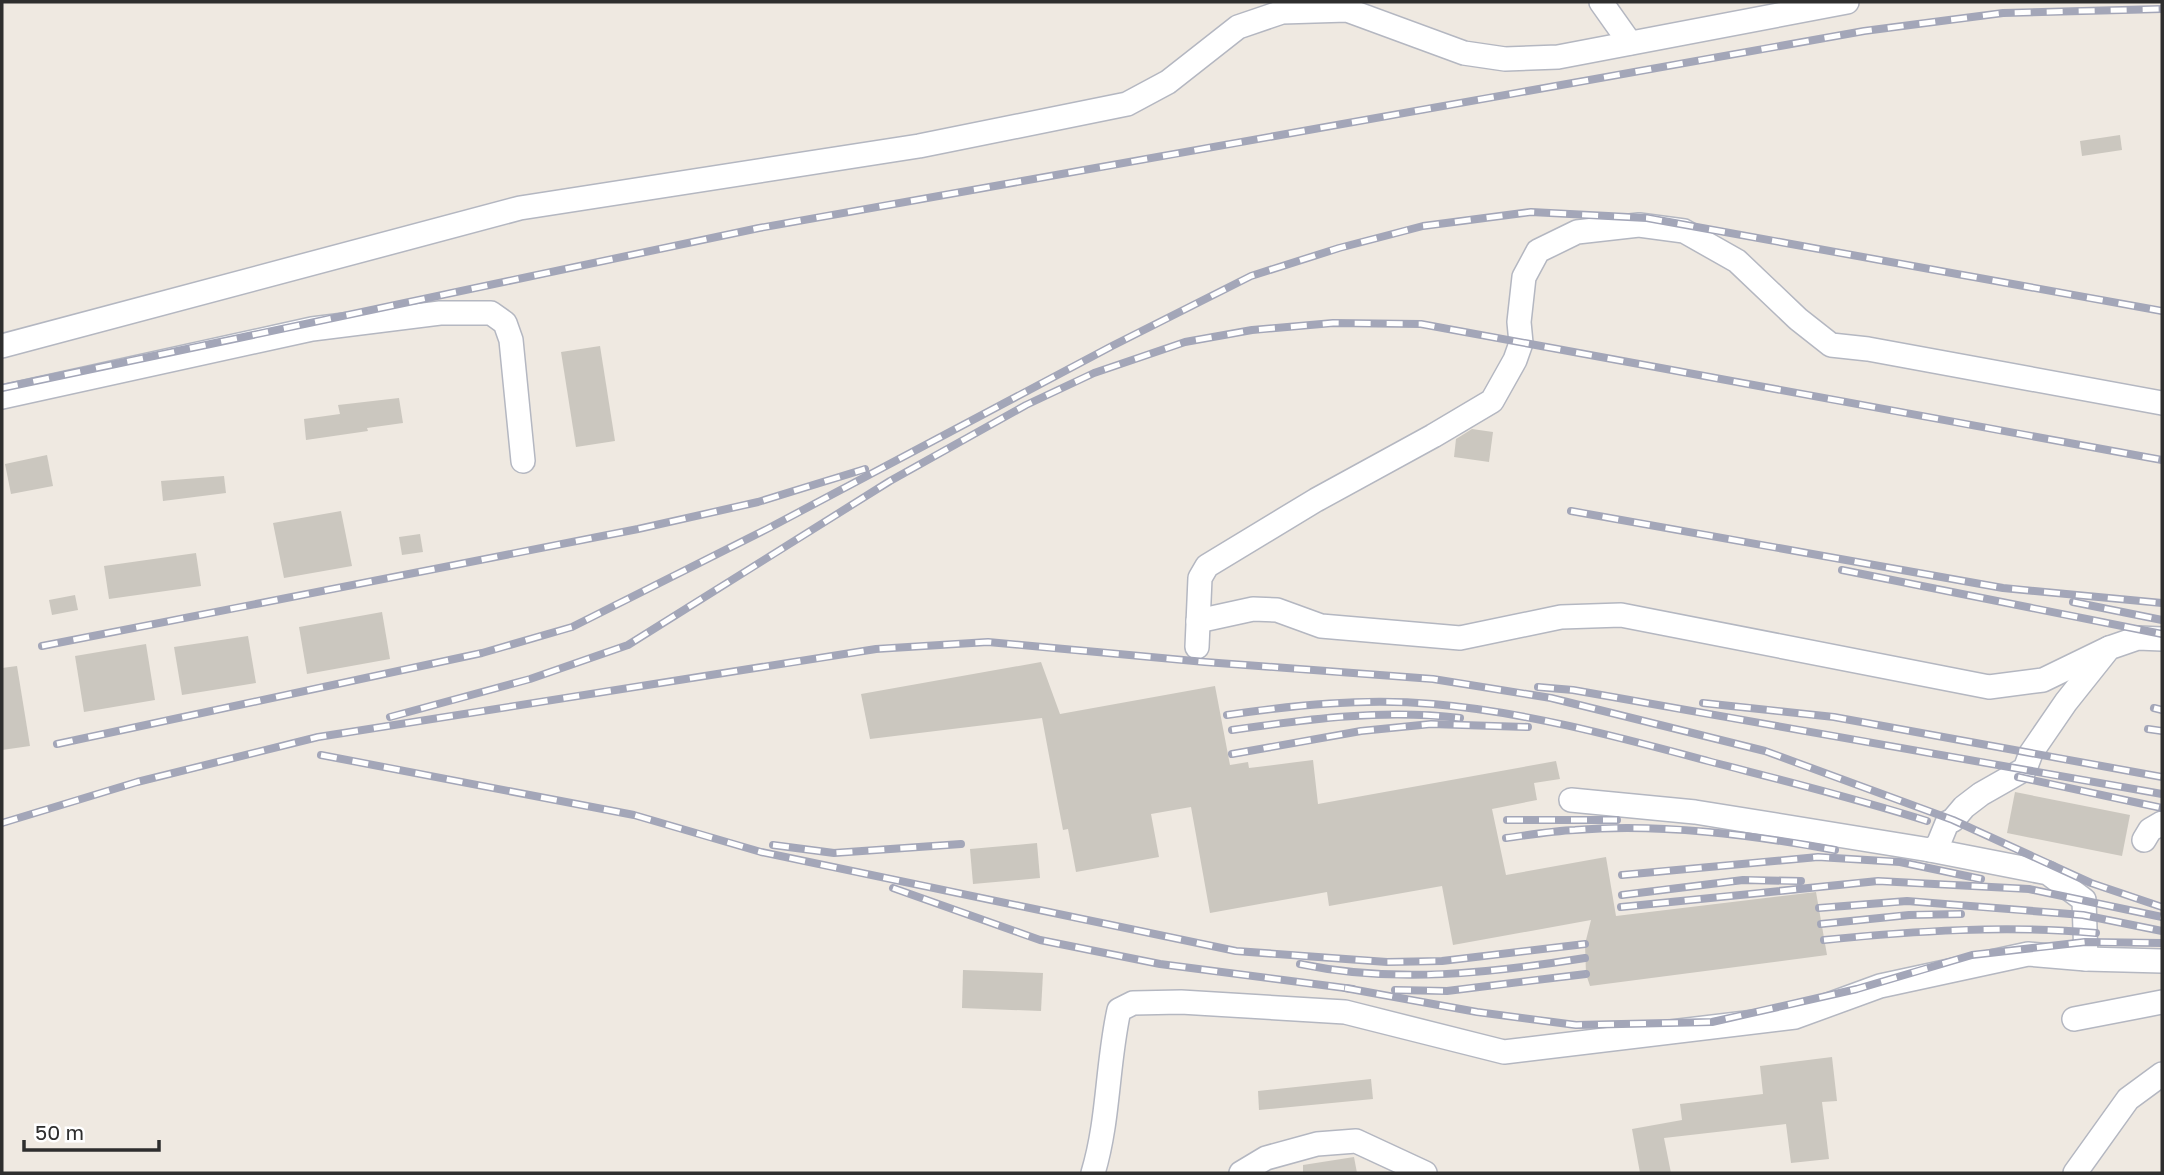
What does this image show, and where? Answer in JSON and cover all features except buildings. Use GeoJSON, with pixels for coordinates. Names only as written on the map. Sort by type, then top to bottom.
{"type":"FeatureCollection","features":[{"type":"Feature","properties":{"kind":"street"},"geometry":{"type":"LineString","coordinates":[[1601,2],[1630,43]]}},
{"type":"Feature","properties":{"kind":"street"},"geometry":{"type":"LineString","coordinates":[[2,346],[520,208],[919,146],[1126,104],[1168,82],[1238,27],[1282,12],[1347,10],[1464,53],[1505,60],[1558,57],[1847,2]]}},
{"type":"Feature","properties":{"kind":"street"},"geometry":{"type":"LineString","coordinates":[[1197,647],[1200,578],[1206,566],[1316,499],[1492,401],[1521,344],[1519,322],[1524,277],[1538,251],[1577,232],[1639,225],[1684,232],[1737,261],[1798,319],[1830,345],[1868,349],[2162,403]]}},
{"type":"Feature","properties":{"kind":"street"},"geometry":{"type":"LineString","coordinates":[[2,397],[69,380],[312,329],[440,313],[491,313],[505,323],[511,340],[523,461]]}},
{"type":"Feature","properties":{"kind":"street"},"geometry":{"type":"LineString","coordinates":[[1198,621],[1253,608],[1278,610],[1321,626],[1460,638],[1561,618],[1621,615],[1989,687],[2043,680],[2109,648],[2138,639],[2162,639]]}},
{"type":"Feature","properties":{"kind":"street"},"geometry":{"type":"LineString","coordinates":[[1930,850],[1938,845],[1947,823],[1954,820],[1964,807],[2025,769],[2031,753],[2066,702],[2109,648]]}},
{"type":"Feature","properties":{"kind":"street"},"geometry":{"type":"LineString","coordinates":[[1571,800],[1695,812],[1930,850],[2048,873],[2084,900],[2086,959]]}},
{"type":"Feature","properties":{"kind":"street"},"geometry":{"type":"LineString","coordinates":[[2144,840],[2150,830],[2162,823]]}},
{"type":"Feature","properties":{"kind":"street"},"geometry":{"type":"LineString","coordinates":[[1093,1173],[1105,1121],[1119,1010],[1133,1003],[1181,1002],[1345,1012],[1504,1052],[1795,1017],[1880,986],[2028,954],[2162,961]]}},
{"type":"Feature","properties":{"kind":"street"},"geometry":{"type":"LineString","coordinates":[[2074,1019],[2162,1002]]}},
{"type":"Feature","properties":{"kind":"street"},"geometry":{"type":"LineString","coordinates":[[2075,1173],[2128,1099],[2162,1074]]}},
{"type":"Feature","properties":{"kind":"street"},"geometry":{"type":"LineString","coordinates":[[1241,1173],[1266,1158],[1317,1144],[1356,1141],[1425,1173]]}},
{"type":"Feature","properties":{"kind":"railway"},"geometry":{"type":"LineString","coordinates":[[2,388],[759,228],[1864,31],[2003,13],[2162,9]]}},
{"type":"Feature","properties":{"kind":"railway"},"geometry":{"type":"LineString","coordinates":[[57,744],[482,653],[572,627],[767,529],[1112,346],[1251,276],[1339,248],[1423,226],[1531,212],[1647,218],[2162,311]]}},
{"type":"Feature","properties":{"kind":"railway"},"geometry":{"type":"LineString","coordinates":[[390,717],[530,679],[628,645],[890,481],[1026,405],[1094,373],[1185,342],[1252,330],[1333,323],[1421,324],[2162,460]]}},
{"type":"Feature","properties":{"kind":"railway"},"geometry":{"type":"LineString","coordinates":[[42,646],[638,529],[758,502],[865,469]]}},
{"type":"Feature","properties":{"kind":"railway"},"geometry":{"type":"LineString","coordinates":[[1571,511],[2003,588],[2162,603]]}},
{"type":"Feature","properties":{"kind":"railway"},"geometry":{"type":"LineString","coordinates":[[1842,570],[2162,634]]}},
{"type":"Feature","properties":{"kind":"railway"},"geometry":{"type":"LineString","coordinates":[[2073,602],[2162,620]]}},
{"type":"Feature","properties":{"kind":"railway"},"geometry":{"type":"LineString","coordinates":[[2,823],[137,782],[318,737],[876,649],[988,642],[1433,679],[1551,698],[1765,751],[1953,820],[2091,883],[2162,907]]}},
{"type":"Feature","properties":{"kind":"railway"},"geometry":{"type":"LineString","coordinates":[[1538,687],[1573,690],[2162,794]]}},
{"type":"Feature","properties":{"kind":"railway"},"geometry":{"type":"LineString","coordinates":[[1227,715],[1355,702],[1407,702],[1503,713],[1640,743],[1927,821]]}},
{"type":"Feature","properties":{"kind":"railway"},"geometry":{"type":"LineString","coordinates":[[1703,703],[1834,717],[2162,777]]}},
{"type":"Feature","properties":{"kind":"railway"},"geometry":{"type":"LineString","coordinates":[[2154,708],[2162,710]]}},
{"type":"Feature","properties":{"kind":"railway"},"geometry":{"type":"LineString","coordinates":[[1232,730],[1374,715],[1460,718]]}},
{"type":"Feature","properties":{"kind":"railway"},"geometry":{"type":"LineString","coordinates":[[1232,754],[1361,731],[1431,724],[1528,727]]}},
{"type":"Feature","properties":{"kind":"railway"},"geometry":{"type":"LineString","coordinates":[[2148,729],[2162,731]]}},
{"type":"Feature","properties":{"kind":"railway"},"geometry":{"type":"LineString","coordinates":[[321,755],[634,815],[761,852],[1236,951],[1387,962],[1442,961],[1585,944]]}},
{"type":"Feature","properties":{"kind":"railway"},"geometry":{"type":"LineString","coordinates":[[2018,777],[2162,808]]}},
{"type":"Feature","properties":{"kind":"railway"},"geometry":{"type":"LineString","coordinates":[[1507,820],[1617,820]]}},
{"type":"Feature","properties":{"kind":"railway"},"geometry":{"type":"LineString","coordinates":[[1506,838],[1607,828],[1673,829],[1739,835],[1835,850]]}},
{"type":"Feature","properties":{"kind":"railway"},"geometry":{"type":"LineString","coordinates":[[773,845],[834,853],[961,844]]}},
{"type":"Feature","properties":{"kind":"railway"},"geometry":{"type":"LineString","coordinates":[[1622,875],[1818,857],[1900,862],[1981,879]]}},
{"type":"Feature","properties":{"kind":"railway"},"geometry":{"type":"LineString","coordinates":[[1622,895],[1743,880],[1801,881]]}},
{"type":"Feature","properties":{"kind":"railway"},"geometry":{"type":"LineString","coordinates":[[1621,907],[1878,881],[2029,889],[2162,917]]}},
{"type":"Feature","properties":{"kind":"railway"},"geometry":{"type":"LineString","coordinates":[[893,888],[1040,940],[1160,964],[1353,989]]}},
{"type":"Feature","properties":{"kind":"railway"},"geometry":{"type":"LineString","coordinates":[[1819,908],[1907,901],[2083,915],[2162,931]]}},
{"type":"Feature","properties":{"kind":"railway"},"geometry":{"type":"LineString","coordinates":[[1821,924],[1909,915],[1961,914]]}},
{"type":"Feature","properties":{"kind":"railway"},"geometry":{"type":"LineString","coordinates":[[1824,940],[1960,930],[2028,929],[2096,933]]}},
{"type":"Feature","properties":{"kind":"railway"},"geometry":{"type":"LineString","coordinates":[[1345,988],[1477,1012],[1576,1025],[1712,1022],[1857,989],[1972,955],[2085,942],[2162,943]]}},
{"type":"Feature","properties":{"kind":"railway"},"geometry":{"type":"LineString","coordinates":[[1300,964],[1372,974],[1407,975],[1478,972],[1585,958]]}},
{"type":"Feature","properties":{"kind":"railway"},"geometry":{"type":"LineString","coordinates":[[1395,990],[1447,991],[1586,974]]}}]}
